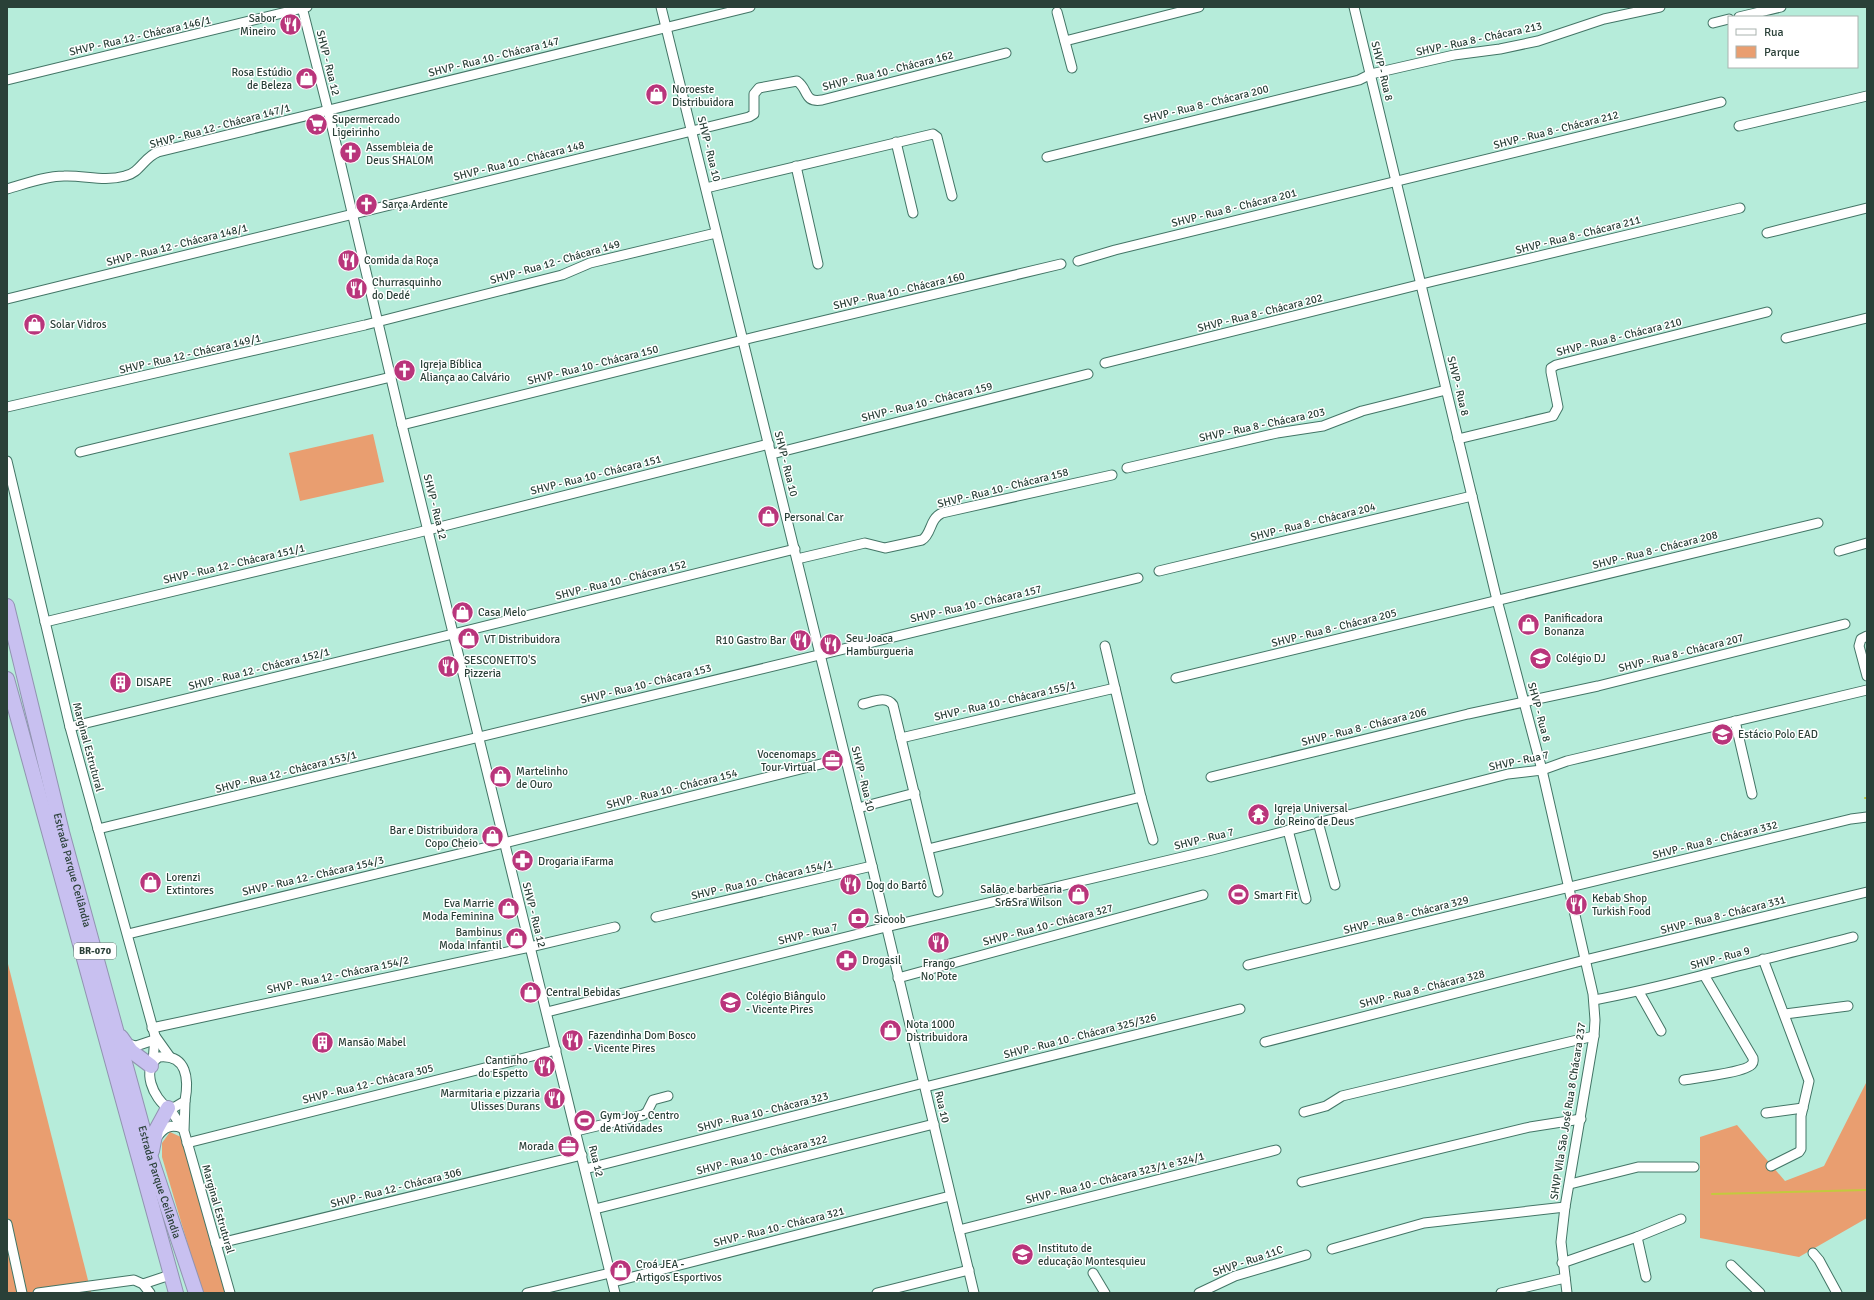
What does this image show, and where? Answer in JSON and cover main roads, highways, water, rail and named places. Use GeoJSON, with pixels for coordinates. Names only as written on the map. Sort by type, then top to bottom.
{"type":"FeatureCollection","features":[{"type":"Feature","properties":{"kind":"highway","name":"Estrada Parque Ceilândia"},"geometry":{"type":"LineString","coordinates":[[7,606],[62,832],[151,1158],[196,1293]]}},
{"type":"Feature","properties":{"kind":"highway","name":"Estrada Parque Ceilândia"},"geometry":{"type":"LineString","coordinates":[[7,679],[11,716],[176,1293]]}},
{"type":"Feature","properties":{"kind":"highway"},"geometry":{"type":"LineString","coordinates":[[115,1025],[124,1042],[131,1051],[152,1064]]}},
{"type":"Feature","properties":{"kind":"highway"},"geometry":{"type":"LineString","coordinates":[[151,1158],[156,1130],[169,1109]]}},
{"type":"Feature","properties":{"kind":"waterway"},"geometry":{"type":"LineString","coordinates":[[1712,1194],[1867,1190]]}},
{"type":"Feature","properties":{"kind":"place","name":"Sabor Mineiro"},"geometry":{"type":"Point","coordinates":[291,24]}},
{"type":"Feature","properties":{"kind":"place","name":"Rosa Estúdio de Beleza"},"geometry":{"type":"Point","coordinates":[307,78]}},
{"type":"Feature","properties":{"kind":"place","name":"Noroeste Distribuidora"},"geometry":{"type":"Point","coordinates":[656,95]}},
{"type":"Feature","properties":{"kind":"place","name":"Supermercado Ligeirinho"},"geometry":{"type":"Point","coordinates":[317,125]}},
{"type":"Feature","properties":{"kind":"place","name":"Assembleia de Deus SHALOM"},"geometry":{"type":"Point","coordinates":[350,153]}},
{"type":"Feature","properties":{"kind":"place","name":"Sarça Ardente"},"geometry":{"type":"Point","coordinates":[366,204]}},
{"type":"Feature","properties":{"kind":"place","name":"Comida da Roça"},"geometry":{"type":"Point","coordinates":[349,260]}},
{"type":"Feature","properties":{"kind":"place","name":"Churrasquinho do Dedé"},"geometry":{"type":"Point","coordinates":[357,288]}},
{"type":"Feature","properties":{"kind":"place","name":"Solar Vidros"},"geometry":{"type":"Point","coordinates":[34,324]}},
{"type":"Feature","properties":{"kind":"place","name":"Igreja Bíblica Aliança ao Calvário"},"geometry":{"type":"Point","coordinates":[404,370]}},
{"type":"Feature","properties":{"kind":"place","name":"Personal Car"},"geometry":{"type":"Point","coordinates":[768,517]}},
{"type":"Feature","properties":{"kind":"place","name":"Casa Melo"},"geometry":{"type":"Point","coordinates":[462,612]}},
{"type":"Feature","properties":{"kind":"place","name":"Panificadora Bonanza"},"geometry":{"type":"Point","coordinates":[1528,624]}},
{"type":"Feature","properties":{"kind":"place","name":"VT Distribuidora"},"geometry":{"type":"Point","coordinates":[468,639]}},
{"type":"Feature","properties":{"kind":"place","name":"R10 Gastro Bar"},"geometry":{"type":"Point","coordinates":[801,640]}},
{"type":"Feature","properties":{"kind":"place","name":"Seu Joaca Hamburgueria"},"geometry":{"type":"Point","coordinates":[830,644]}},
{"type":"Feature","properties":{"kind":"place","name":"Colégio DJ"},"geometry":{"type":"Point","coordinates":[1540,658]}},
{"type":"Feature","properties":{"kind":"place","name":"SESCONETTO'S Pizzeria"},"geometry":{"type":"Point","coordinates":[449,666]}},
{"type":"Feature","properties":{"kind":"place","name":"DISAPE"},"geometry":{"type":"Point","coordinates":[121,682]}},
{"type":"Feature","properties":{"kind":"place","name":"Estácio Polo EAD"},"geometry":{"type":"Point","coordinates":[1722,734]}},
{"type":"Feature","properties":{"kind":"place","name":"Vocenomaps Tour Virtual"},"geometry":{"type":"Point","coordinates":[832,760]}},
{"type":"Feature","properties":{"kind":"place","name":"Martelinho de Ouro"},"geometry":{"type":"Point","coordinates":[500,777]}},
{"type":"Feature","properties":{"kind":"place","name":"Igreja Universal do Reino de Deus"},"geometry":{"type":"Point","coordinates":[1258,814]}},
{"type":"Feature","properties":{"kind":"place","name":"Bar e Distribuidora Copo Cheio"},"geometry":{"type":"Point","coordinates":[493,836]}},
{"type":"Feature","properties":{"kind":"place","name":"Drogaria iFarma"},"geometry":{"type":"Point","coordinates":[522,861]}},
{"type":"Feature","properties":{"kind":"place","name":"Lorenzi Extintores"},"geometry":{"type":"Point","coordinates":[150,883]}},
{"type":"Feature","properties":{"kind":"place","name":"Dog do Bartô"},"geometry":{"type":"Point","coordinates":[851,885]}},
{"type":"Feature","properties":{"kind":"place","name":"Salão e barbearia Sr&Sra Wilson"},"geometry":{"type":"Point","coordinates":[1078,895]}},
{"type":"Feature","properties":{"kind":"place","name":"Smart Fit"},"geometry":{"type":"Point","coordinates":[1238,895]}},
{"type":"Feature","properties":{"kind":"place","name":"Kebab Shop Turkish Food"},"geometry":{"type":"Point","coordinates":[1576,904]}},
{"type":"Feature","properties":{"kind":"place","name":"Eva Marrie Moda Feminina"},"geometry":{"type":"Point","coordinates":[509,909]}},
{"type":"Feature","properties":{"kind":"place","name":"Sicoob"},"geometry":{"type":"Point","coordinates":[859,919]}},
{"type":"Feature","properties":{"kind":"place","name":"Bambinus Moda Infantil"},"geometry":{"type":"Point","coordinates":[517,938]}},
{"type":"Feature","properties":{"kind":"place","name":"Frango No Pote"},"geometry":{"type":"Point","coordinates":[939,943]}},
{"type":"Feature","properties":{"kind":"place","name":"Drogasil"},"geometry":{"type":"Point","coordinates":[846,960]}},
{"type":"Feature","properties":{"kind":"place","name":"Central Bebidas"},"geometry":{"type":"Point","coordinates":[530,992]}},
{"type":"Feature","properties":{"kind":"place","name":"Colégio Biângulo - Vicente Pires"},"geometry":{"type":"Point","coordinates":[731,1002]}},
{"type":"Feature","properties":{"kind":"place","name":"Nota 1000 Distribuidora"},"geometry":{"type":"Point","coordinates":[890,1030]}},
{"type":"Feature","properties":{"kind":"place","name":"Fazendinha Dom Bosco - Vicente Pires"},"geometry":{"type":"Point","coordinates":[572,1041]}},
{"type":"Feature","properties":{"kind":"place","name":"Mansão Mabel"},"geometry":{"type":"Point","coordinates":[322,1042]}},
{"type":"Feature","properties":{"kind":"place","name":"Cantinho do Espetto"},"geometry":{"type":"Point","coordinates":[544,1066]}},
{"type":"Feature","properties":{"kind":"place","name":"Marmitaria e pizzaria Ulisses Durans"},"geometry":{"type":"Point","coordinates":[555,1099]}},
{"type":"Feature","properties":{"kind":"place","name":"Gym Joy - Centro de Atividades"},"geometry":{"type":"Point","coordinates":[584,1121]}},
{"type":"Feature","properties":{"kind":"place","name":"Morada"},"geometry":{"type":"Point","coordinates":[569,1146]}},
{"type":"Feature","properties":{"kind":"place","name":"Instituto de educação Montesquieu"},"geometry":{"type":"Point","coordinates":[1022,1254]}},
{"type":"Feature","properties":{"kind":"place","name":"Croá JEA - Artigos Esportivos"},"geometry":{"type":"Point","coordinates":[621,1270]}}]}
